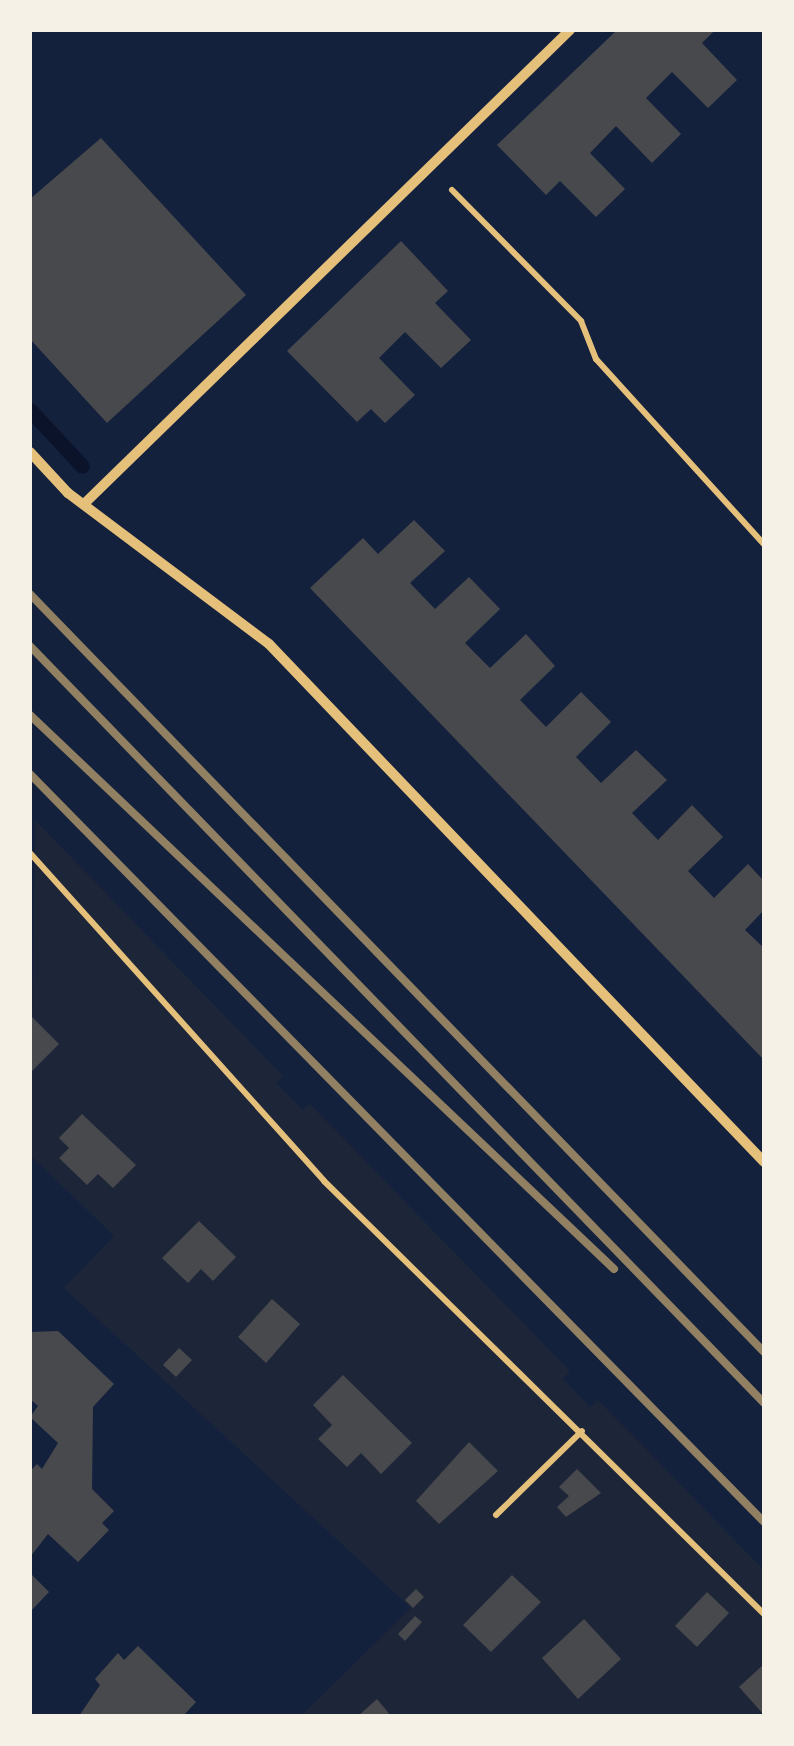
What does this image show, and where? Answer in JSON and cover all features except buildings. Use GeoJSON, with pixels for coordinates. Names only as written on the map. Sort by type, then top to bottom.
{"type":"FeatureCollection","features":[{"type":"Feature","properties":{"kind":"street"},"geometry":{"type":"LineString","coordinates":[[86,502],[570,30]]}},
{"type":"Feature","properties":{"kind":"street"},"geometry":{"type":"LineString","coordinates":[[30,452],[86,502],[270,644],[764,1162]]}},
{"type":"Feature","properties":{"kind":"path"},"geometry":{"type":"LineString","coordinates":[[430,168],[581,322],[596,359],[764,544]]}},
{"type":"Feature","properties":{"kind":"path"},"geometry":{"type":"LineString","coordinates":[[30,854],[324,1182],[582,1430],[764,1614]]}},
{"type":"Feature","properties":{"kind":"path"},"geometry":{"type":"LineString","coordinates":[[496,1515],[582,1430]]}},
{"type":"Feature","properties":{"kind":"shaded area"},"geometry":{"type":"Polygon","coordinates":[[[35,820],[283,1076],[276,1083],[303,1110],[310,1104],[570,1371],[563,1379],[590,1407],[598,1400],[764,1570],[764,1716],[301,1716],[411,1608],[64,1288],[114,1236],[30,1155],[35,820]]]}},
{"type":"Feature","properties":{"kind":"waterway"},"geometry":{"type":"LineString","coordinates":[[30,410],[82,466]]}},
{"type":"Feature","properties":{"kind":"railway"},"geometry":{"type":"LineString","coordinates":[[30,594],[764,1352]]}},
{"type":"Feature","properties":{"kind":"railway"},"geometry":{"type":"LineString","coordinates":[[30,646],[764,1403]]}},
{"type":"Feature","properties":{"kind":"railway"},"geometry":{"type":"LineString","coordinates":[[30,715],[614,1269]]}},
{"type":"Feature","properties":{"kind":"railway"},"geometry":{"type":"LineString","coordinates":[[30,774],[764,1522]]}}]}
